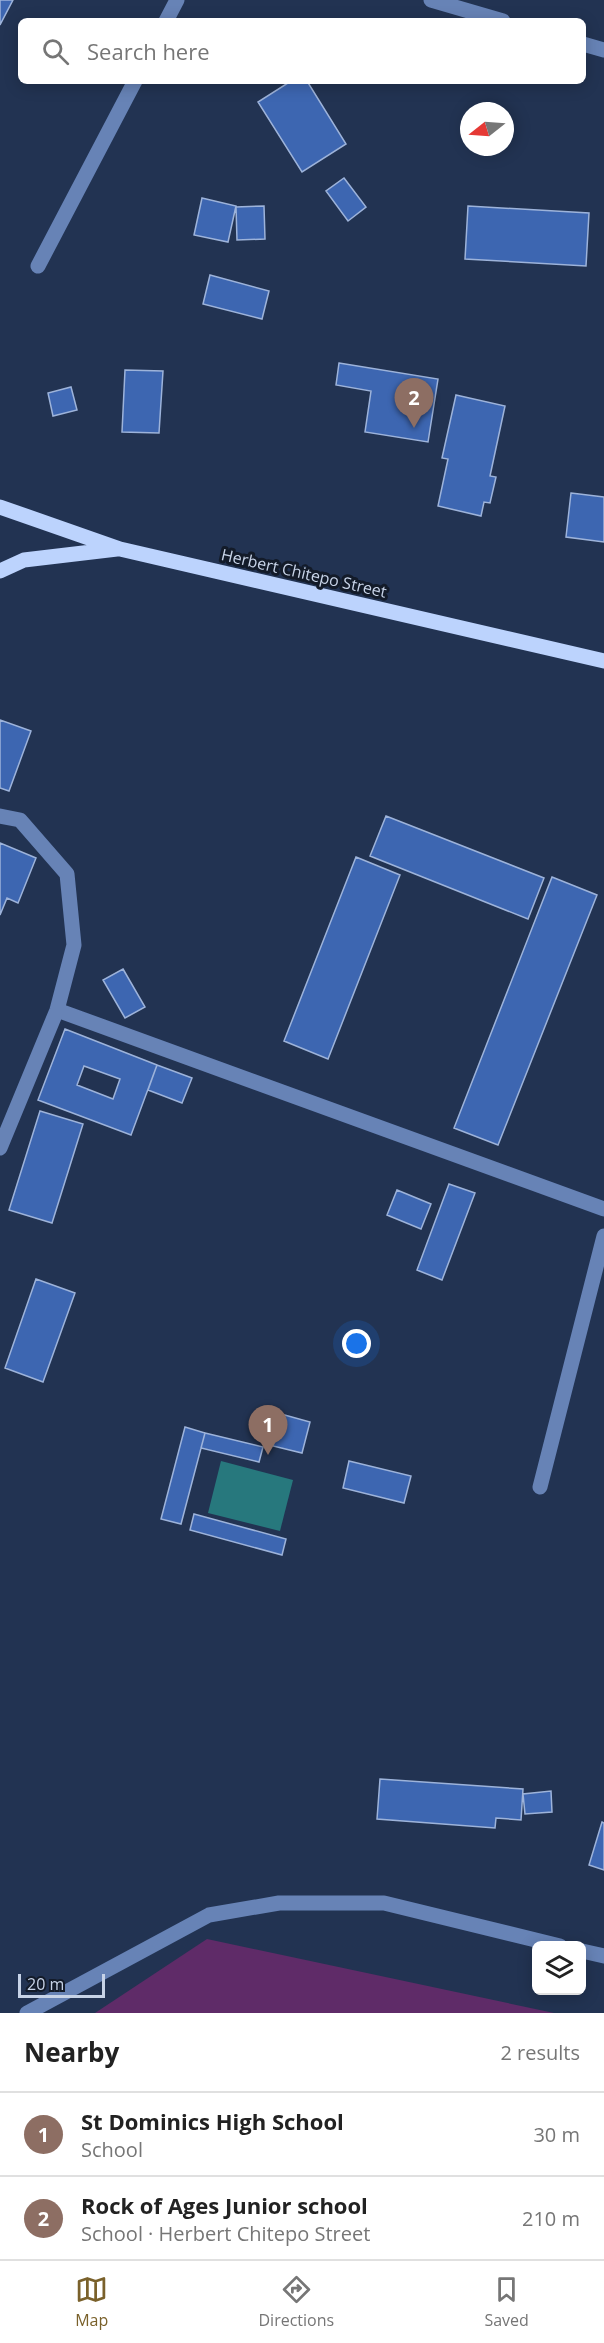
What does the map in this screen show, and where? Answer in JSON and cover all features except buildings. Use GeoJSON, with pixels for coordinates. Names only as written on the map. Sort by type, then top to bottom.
{"type":"FeatureCollection","features":[{"type":"Feature","properties":{"kind":"main road","name":"Herbert Chitepo Street"},"geometry":{"type":"LineString","coordinates":[[0,507],[120,549],[604,661]]}},
{"type":"Feature","properties":{"kind":"main road"},"geometry":{"type":"LineString","coordinates":[[0,571],[24,560],[120,549]]}},
{"type":"Feature","properties":{"kind":"street"},"geometry":{"type":"LineString","coordinates":[[168,18],[177,0]]}},
{"type":"Feature","properties":{"kind":"street"},"geometry":{"type":"LineString","coordinates":[[431,0],[493,18]]}},
{"type":"Feature","properties":{"kind":"street"},"geometry":{"type":"LineString","coordinates":[[586,45],[604,50]]}},
{"type":"Feature","properties":{"kind":"street"},"geometry":{"type":"LineString","coordinates":[[38,266],[133,84]]}},
{"type":"Feature","properties":{"kind":"street"},"geometry":{"type":"LineString","coordinates":[[0,816],[20,820],[67,874],[74,945],[57,1010],[0,1148]]}},
{"type":"Feature","properties":{"kind":"street"},"geometry":{"type":"LineString","coordinates":[[57,1010],[604,1209]]}},
{"type":"Feature","properties":{"kind":"street"},"geometry":{"type":"LineString","coordinates":[[540,1487],[604,1236]]}},
{"type":"Feature","properties":{"kind":"street"},"geometry":{"type":"LineString","coordinates":[[27,2013],[209,1915],[279,1903],[384,1903],[540,1941]]}},
{"type":"Feature","properties":{"kind":"street"},"geometry":{"type":"LineString","coordinates":[[586,1952],[604,1956]]}},
{"type":"Feature","properties":{"kind":"shaded area"},"geometry":{"type":"Polygon","coordinates":[[[221,1461],[293,1480],[280,1531],[208,1513],[221,1461]]]}},
{"type":"Feature","properties":{"kind":"shaded area"},"geometry":{"type":"Polygon","coordinates":[[[207,1939],[554,2013],[95,2013],[207,1939]]]}},
{"type":"Feature","properties":{"kind":"place","name":"Rock of Ages Junior school"},"geometry":{"type":"Point","coordinates":[414,428]}},
{"type":"Feature","properties":{"kind":"place","name":"St Dominics High School"},"geometry":{"type":"Point","coordinates":[268,1455]}}]}
